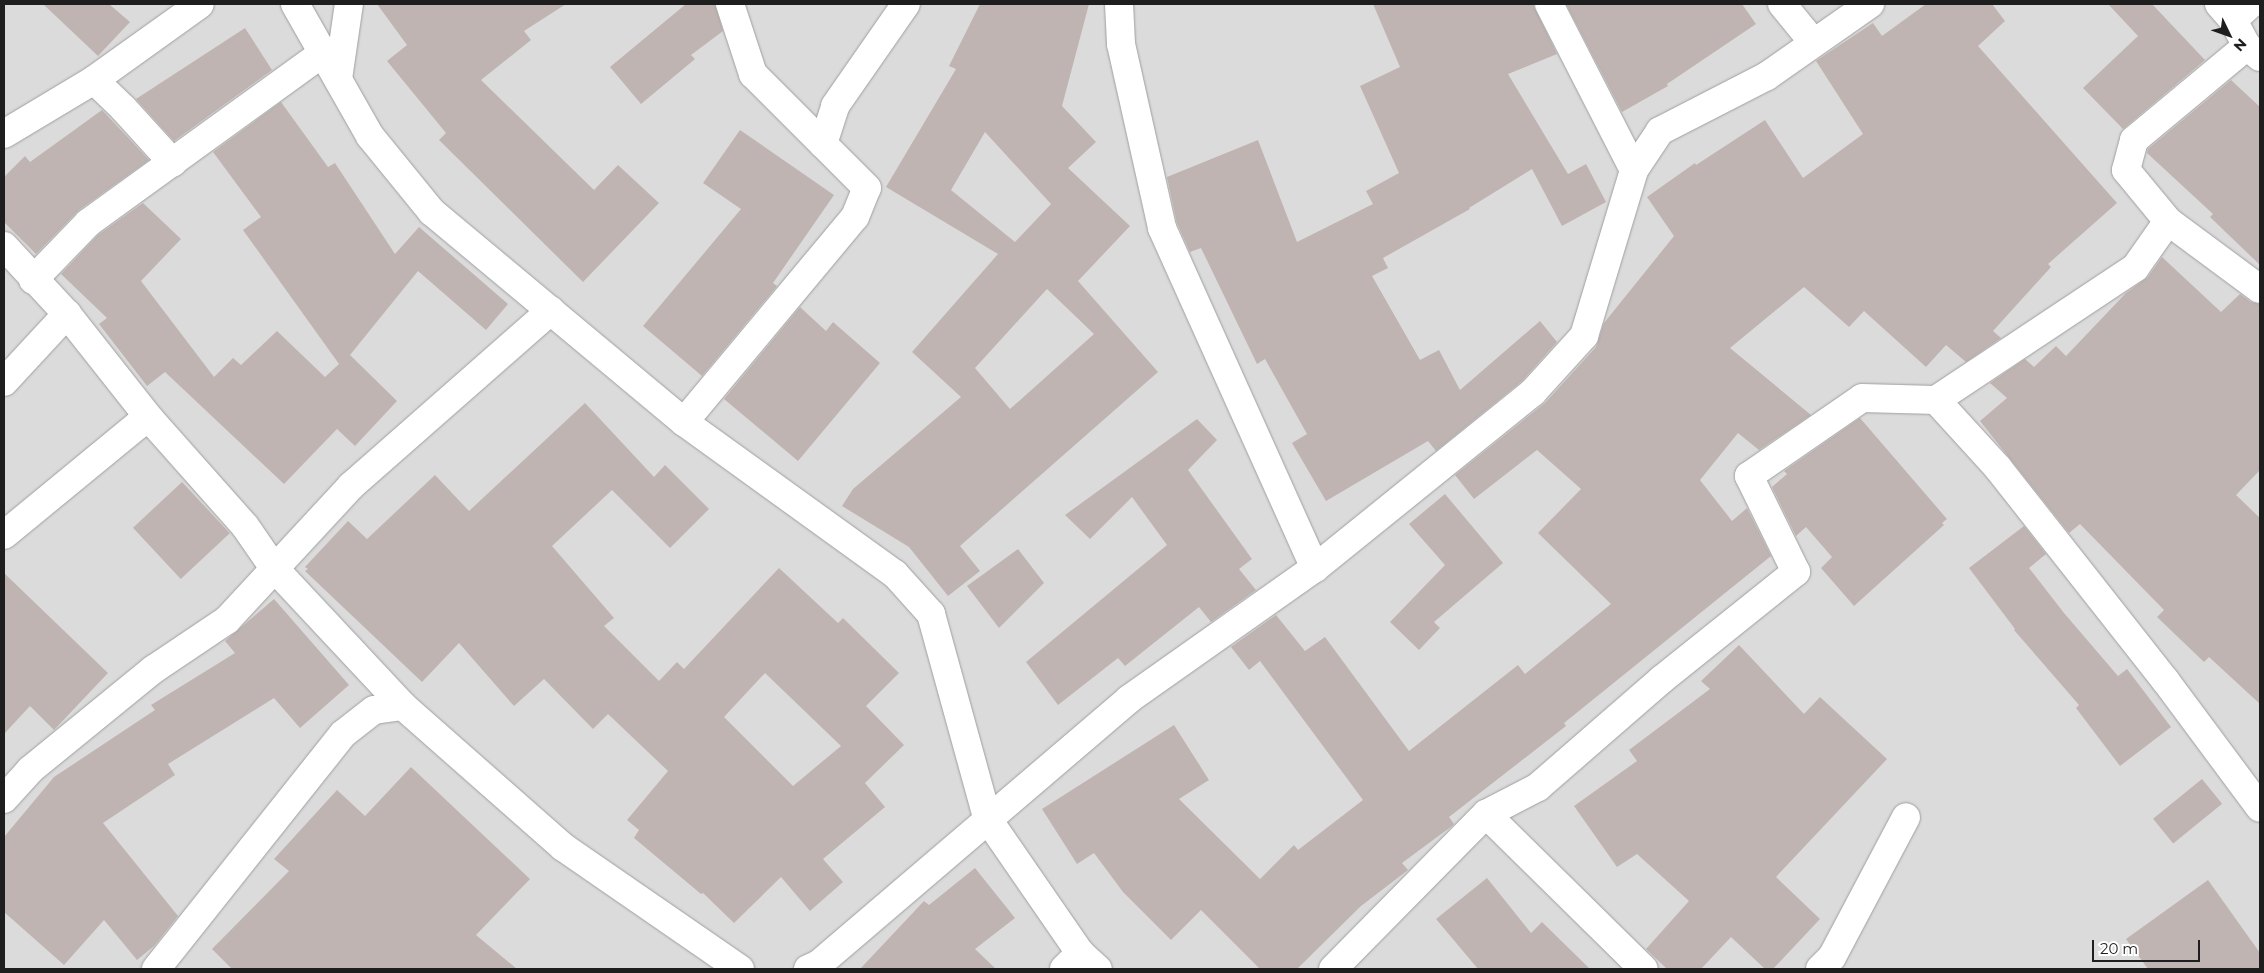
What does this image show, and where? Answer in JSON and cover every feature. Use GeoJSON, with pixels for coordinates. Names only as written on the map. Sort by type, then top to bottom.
{"type":"FeatureCollection","features":[{"type":"Feature","properties":{"kind":"street"},"geometry":{"type":"LineString","coordinates":[[4,134],[94,80],[200,4]]}},
{"type":"Feature","properties":{"kind":"street"},"geometry":{"type":"LineString","coordinates":[[295,4],[370,136],[432,212],[552,310],[684,422],[894,574],[931,614],[987,818],[1081,964]]}},
{"type":"Feature","properties":{"kind":"street"},"geometry":{"type":"LineString","coordinates":[[338,79],[349,4]]}},
{"type":"Feature","properties":{"kind":"street"},"geometry":{"type":"LineString","coordinates":[[684,422],[855,216],[867,188],[753,74],[730,4]]}},
{"type":"Feature","properties":{"kind":"street"},"geometry":{"type":"LineString","coordinates":[[823,144],[836,106],[906,4]]}},
{"type":"Feature","properties":{"kind":"street"},"geometry":{"type":"LineString","coordinates":[[1118,4],[1121,44],[1162,228],[1315,568]]}},
{"type":"Feature","properties":{"kind":"street"},"geometry":{"type":"LineString","coordinates":[[1549,4],[1634,170]]}},
{"type":"Feature","properties":{"kind":"street"},"geometry":{"type":"LineString","coordinates":[[1782,4],[1812,42]]}},
{"type":"Feature","properties":{"kind":"street"},"geometry":{"type":"LineString","coordinates":[[808,969],[819,964],[1128,699],[1315,568],[1533,392],[1584,336],[1634,170],[1660,131],[1767,76],[1812,42],[1870,4]]}},
{"type":"Feature","properties":{"kind":"street"},"geometry":{"type":"LineString","coordinates":[[2234,9],[2254,52],[2134,140],[2126,170],[2168,222],[2260,289]]}},
{"type":"Feature","properties":{"kind":"street"},"geometry":{"type":"LineString","coordinates":[[33,280],[88,223],[323,53]]}},
{"type":"Feature","properties":{"kind":"street"},"geometry":{"type":"LineString","coordinates":[[94,80],[123,108],[173,163]]}},
{"type":"Feature","properties":{"kind":"street"},"geometry":{"type":"LineString","coordinates":[[1333,969],[1486,814],[1538,787],[1661,680],[1796,572],[1749,476],[1862,398],[1936,400],[2135,268],[2168,222]]}},
{"type":"Feature","properties":{"kind":"street"},"geometry":{"type":"LineString","coordinates":[[4,246],[33,280],[67,314],[150,419],[245,526],[274,568],[403,706],[563,847],[740,969]]}},
{"type":"Feature","properties":{"kind":"street"},"geometry":{"type":"LineString","coordinates":[[4,799],[30,770],[154,669],[227,620],[351,486],[552,310]]}},
{"type":"Feature","properties":{"kind":"street"},"geometry":{"type":"LineString","coordinates":[[4,382],[67,314]]}},
{"type":"Feature","properties":{"kind":"street"},"geometry":{"type":"LineString","coordinates":[[1936,400],[2004,475],[2165,680],[2260,808]]}},
{"type":"Feature","properties":{"kind":"street"},"geometry":{"type":"LineString","coordinates":[[4,535],[138,425],[150,419]]}},
{"type":"Feature","properties":{"kind":"street"},"geometry":{"type":"LineString","coordinates":[[156,969],[343,734],[374,710],[403,706]]}},
{"type":"Feature","properties":{"kind":"street"},"geometry":{"type":"LineString","coordinates":[[1486,814],[1644,969]]}},
{"type":"Feature","properties":{"kind":"street"},"geometry":{"type":"LineString","coordinates":[[1820,969],[1832,957],[1906,818]]}},
{"type":"Feature","properties":{"kind":"shaded area"},"geometry":{"type":"Polygon","coordinates":[[[4,4],[2260,4],[2260,969],[4,969],[4,4]]]}},
{"type":"Feature","properties":{"kind":"building"},"geometry":{"type":"Polygon","coordinates":[[[43,4],[109,4],[130,22],[98,56],[43,4]]]}},
{"type":"Feature","properties":{"kind":"building"},"geometry":{"type":"Polygon","coordinates":[[[377,4],[566,4],[524,31],[531,40],[481,80],[594,190],[618,165],[659,203],[583,282],[439,140],[446,133],[387,61],[407,45],[377,4]]]}},
{"type":"Feature","properties":{"kind":"building"},"geometry":{"type":"Polygon","coordinates":[[[686,4],[715,4],[723,31],[691,55],[695,59],[641,104],[610,67],[686,4]]]}},
{"type":"Feature","properties":{"kind":"building"},"geometry":{"type":"Polygon","coordinates":[[[980,4],[1089,4],[1062,106],[1096,142],[1068,168],[1130,226],[1078,281],[1158,372],[960,546],[980,571],[948,596],[909,547],[842,506],[853,489],[961,397],[912,352],[998,254],[886,187],[956,69],[949,66],[980,4]],[[985,132],[951,190],[1015,242],[1051,204],[985,132]],[[1047,289],[975,368],[1010,409],[1094,334],[1047,289]]]}},
{"type":"Feature","properties":{"kind":"building"},"geometry":{"type":"Polygon","coordinates":[[[1373,4],[1533,4],[1557,54],[1508,74],[1568,174],[1586,164],[1606,202],[1562,226],[1532,169],[1470,209],[1383,258],[1388,268],[1372,276],[1420,360],[1439,350],[1460,390],[1540,321],[1557,342],[1522,381],[1436,451],[1428,441],[1326,501],[1292,443],[1307,434],[1265,359],[1257,364],[1201,248],[1190,252],[1177,223],[1167,177],[1258,140],[1297,242],[1373,204],[1366,191],[1399,173],[1360,86],[1400,67],[1373,4]]]}},
{"type":"Feature","properties":{"kind":"building"},"geometry":{"type":"Polygon","coordinates":[[[1566,4],[1742,4],[1756,24],[1667,84],[1668,86],[1622,112],[1566,4]]]}},
{"type":"Feature","properties":{"kind":"building"},"geometry":{"type":"Polygon","coordinates":[[[1926,4],[1992,4],[2005,21],[1978,46],[2117,203],[2048,264],[2051,267],[1993,331],[2001,338],[1966,362],[1946,345],[1926,367],[1864,311],[1849,327],[1804,287],[1730,348],[1811,415],[1759,450],[1738,433],[1700,480],[1732,521],[1747,508],[1771,556],[1564,723],[1566,726],[1449,817],[1454,824],[1452,826],[1402,863],[1408,870],[1361,906],[1297,969],[1260,969],[1201,910],[1171,940],[1123,892],[1094,853],[1077,864],[1042,809],[1174,725],[1209,780],[1179,799],[1260,879],[1294,845],[1298,850],[1363,800],[1260,661],[1249,670],[1231,647],[1276,615],[1305,651],[1325,637],[1409,751],[1518,665],[1525,674],[1611,604],[1538,533],[1581,489],[1537,450],[1474,499],[1455,475],[1545,403],[1596,347],[1604,323],[1674,236],[1647,197],[1695,163],[1696,165],[1765,120],[1803,178],[1863,134],[1816,61],[1873,23],[1882,36],[1926,4]]]}},
{"type":"Feature","properties":{"kind":"building"},"geometry":{"type":"Polygon","coordinates":[[[2108,4],[2152,4],[2205,60],[2123,129],[2083,88],[2138,36],[2108,4]]]}},
{"type":"Feature","properties":{"kind":"building"},"geometry":{"type":"Polygon","coordinates":[[[245,28],[272,70],[174,141],[136,99],[245,28]]]}},
{"type":"Feature","properties":{"kind":"building"},"geometry":{"type":"Polygon","coordinates":[[[2231,80],[2260,107],[2260,265],[2210,217],[2213,214],[2147,153],[2148,149],[2231,80]]]}},
{"type":"Feature","properties":{"kind":"building"},"geometry":{"type":"Polygon","coordinates":[[[281,102],[328,167],[335,163],[395,254],[419,227],[508,304],[486,330],[418,271],[350,355],[397,401],[355,446],[337,429],[284,484],[165,372],[147,386],[99,324],[107,318],[61,274],[98,235],[143,203],[181,239],[141,281],[214,377],[233,358],[241,365],[277,331],[325,377],[339,364],[243,230],[261,217],[213,152],[281,102]]]}},
{"type":"Feature","properties":{"kind":"building"},"geometry":{"type":"Polygon","coordinates":[[[102,110],[149,160],[79,210],[36,254],[4,222],[4,177],[25,156],[30,162],[102,110]]]}},
{"type":"Feature","properties":{"kind":"building"},"geometry":{"type":"Polygon","coordinates":[[[740,130],[834,195],[773,283],[777,286],[702,376],[643,326],[741,209],[703,183],[740,130]]]}},
{"type":"Feature","properties":{"kind":"building"},"geometry":{"type":"Polygon","coordinates":[[[2162,257],[2221,312],[2240,294],[2251,302],[2260,304],[2260,470],[2236,495],[2260,518],[2260,704],[2209,657],[2204,662],[2157,617],[2164,610],[2080,524],[2069,533],[1980,421],[2007,398],[1990,383],[2025,359],[2034,367],[2056,346],[2066,356],[2126,293],[2148,277],[2162,257]]]}},
{"type":"Feature","properties":{"kind":"building"},"geometry":{"type":"Polygon","coordinates":[[[800,307],[826,331],[833,322],[880,363],[798,461],[724,399],[800,307]]]}},
{"type":"Feature","properties":{"kind":"building"},"geometry":{"type":"Polygon","coordinates":[[[585,403],[654,477],[665,465],[709,509],[670,548],[612,490],[552,546],[614,618],[604,626],[659,681],[677,662],[684,669],[779,568],[838,623],[843,618],[899,673],[866,706],[904,745],[865,783],[885,807],[823,859],[843,882],[810,911],[781,877],[734,923],[703,893],[701,894],[634,838],[639,830],[627,820],[668,771],[608,714],[593,729],[544,679],[514,706],[459,643],[422,682],[305,571],[308,569],[305,567],[348,521],[367,539],[435,475],[469,511],[585,403]],[[765,673],[724,717],[793,786],[841,746],[765,673]]]}},
{"type":"Feature","properties":{"kind":"building"},"geometry":{"type":"Polygon","coordinates":[[[1860,418],[1947,519],[1942,523],[1944,525],[1854,606],[1821,568],[1832,557],[1806,527],[1796,536],[1772,487],[1787,474],[1784,471],[1860,418]]]}},
{"type":"Feature","properties":{"kind":"building"},"geometry":{"type":"Polygon","coordinates":[[[1197,419],[1217,440],[1188,470],[1252,559],[1239,569],[1256,590],[1211,622],[1199,607],[1125,666],[1118,658],[1058,705],[1026,662],[1167,545],[1132,497],[1090,539],[1065,515],[1197,419]]]}},
{"type":"Feature","properties":{"kind":"building"},"geometry":{"type":"Polygon","coordinates":[[[182,482],[230,533],[181,579],[133,528],[182,482]]]}},
{"type":"Feature","properties":{"kind":"building"},"geometry":{"type":"Polygon","coordinates":[[[1445,494],[1503,563],[1434,622],[1440,628],[1419,650],[1390,622],[1445,565],[1409,524],[1445,494]]]}},
{"type":"Feature","properties":{"kind":"building"},"geometry":{"type":"Polygon","coordinates":[[[2024,526],[2046,554],[2029,568],[2064,613],[2118,676],[2127,669],[2171,727],[2120,766],[2076,708],[2079,705],[2014,630],[1969,568],[2024,526]]]}},
{"type":"Feature","properties":{"kind":"building"},"geometry":{"type":"Polygon","coordinates":[[[1018,549],[1044,583],[999,628],[967,586],[1018,549]]]}},
{"type":"Feature","properties":{"kind":"building"},"geometry":{"type":"Polygon","coordinates":[[[4,573],[108,673],[54,730],[30,706],[4,734],[4,573]]]}},
{"type":"Feature","properties":{"kind":"building"},"geometry":{"type":"Polygon","coordinates":[[[274,599],[349,685],[300,728],[274,698],[168,764],[175,775],[103,823],[178,916],[154,946],[137,960],[104,920],[64,965],[4,912],[4,837],[54,777],[155,710],[151,705],[235,653],[225,641],[274,599]]]}},
{"type":"Feature","properties":{"kind":"building"},"geometry":{"type":"Polygon","coordinates":[[[1739,645],[1804,714],[1820,697],[1887,759],[1776,877],[1820,919],[1773,969],[1765,969],[1731,937],[1701,969],[1667,969],[1646,949],[1689,901],[1637,854],[1617,867],[1574,806],[1637,761],[1629,750],[1710,689],[1701,681],[1739,645]]]}},
{"type":"Feature","properties":{"kind":"building"},"geometry":{"type":"Polygon","coordinates":[[[411,767],[530,879],[476,935],[517,969],[232,969],[212,949],[289,871],[274,859],[337,790],[365,816],[411,767]]]}},
{"type":"Feature","properties":{"kind":"building"},"geometry":{"type":"Polygon","coordinates":[[[2202,779],[2222,804],[2173,844],[2153,819],[2202,779]]]}},
{"type":"Feature","properties":{"kind":"building"},"geometry":{"type":"Polygon","coordinates":[[[975,868],[1015,918],[975,949],[996,969],[860,969],[924,901],[929,905],[975,868]]]}},
{"type":"Feature","properties":{"kind":"building"},"geometry":{"type":"Polygon","coordinates":[[[1487,878],[1531,933],[1542,922],[1590,969],[1478,969],[1436,919],[1487,878]]]}},
{"type":"Feature","properties":{"kind":"building"},"geometry":{"type":"Polygon","coordinates":[[[2208,880],[2260,953],[2260,969],[2148,969],[2126,939],[2208,880]]]}}]}
